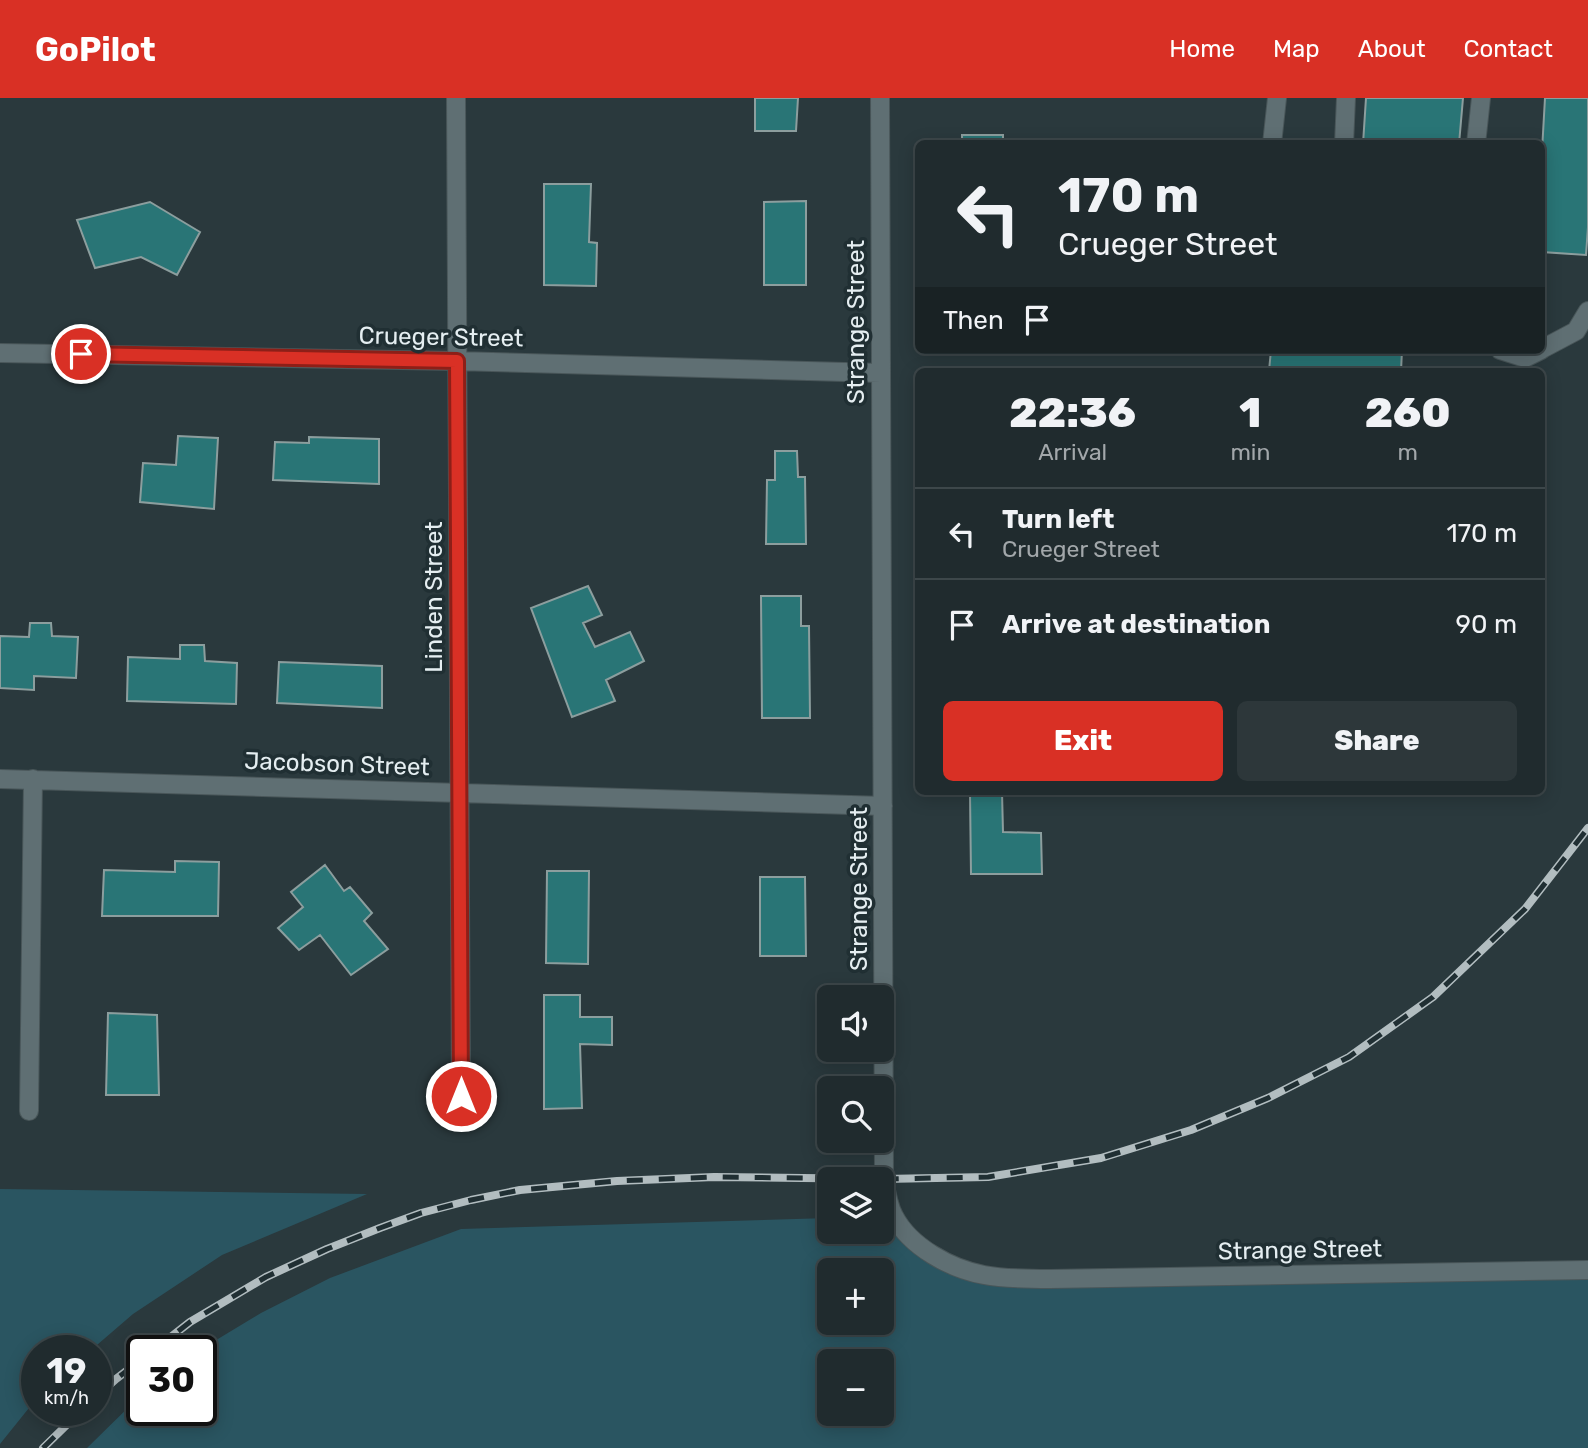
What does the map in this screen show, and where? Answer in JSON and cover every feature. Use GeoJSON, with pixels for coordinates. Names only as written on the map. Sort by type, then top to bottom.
{"type":"FeatureCollection","features":[{"type":"Feature","properties":{"kind":"street","name":"Linden Street"},"geometry":{"type":"LineString","coordinates":[[456,98],[461,1096]]}},
{"type":"Feature","properties":{"kind":"street","name":"Strange Street"},"geometry":{"type":"LineString","coordinates":[[880,98],[884,1179],[894,1216],[904,1230],[936,1257],[955,1267],[984,1275],[1023,1279],[1588,1270]]}},
{"type":"Feature","properties":{"kind":"street"},"geometry":{"type":"LineString","coordinates":[[1272,140],[1276,98]]}},
{"type":"Feature","properties":{"kind":"street"},"geometry":{"type":"LineString","coordinates":[[1343,140],[1346,98]]}},
{"type":"Feature","properties":{"kind":"street"},"geometry":{"type":"LineString","coordinates":[[1476,140],[1481,98]]}},
{"type":"Feature","properties":{"kind":"street"},"geometry":{"type":"LineString","coordinates":[[1545,348],[1576,331],[1588,311]]}},
{"type":"Feature","properties":{"kind":"street","name":"Crueger Street"},"geometry":{"type":"LineString","coordinates":[[0,353],[457,361],[881,373]]}},
{"type":"Feature","properties":{"kind":"street"},"geometry":{"type":"LineString","coordinates":[[1512,354],[1525,358],[1533,354]]}},
{"type":"Feature","properties":{"kind":"street","name":"Jacobson Street"},"geometry":{"type":"LineString","coordinates":[[0,779],[883,806]]}},
{"type":"Feature","properties":{"kind":"street"},"geometry":{"type":"LineString","coordinates":[[29,1111],[33,779]]}},
{"type":"Feature","properties":{"kind":"shaded area"},"geometry":{"type":"Polygon","coordinates":[[[0,1189],[367,1194],[222,1255],[133,1314],[109,1335],[21,1335],[21,1418],[0,1444],[0,1189]]]}},
{"type":"Feature","properties":{"kind":"shaded area"},"geometry":{"type":"Polygon","coordinates":[[[894,1216],[967,1271],[1588,1270],[1588,1448],[87,1448],[126,1410],[126,1426],[217,1426],[217,1340],[261,1313],[330,1278],[461,1229],[817,1218],[817,1244],[894,1244],[894,1216]]]}},
{"type":"Feature","properties":{"kind":"building"},"geometry":{"type":"Polygon","coordinates":[[[755,98],[798,98],[796,131],[755,131],[755,98]]]}},
{"type":"Feature","properties":{"kind":"building"},"geometry":{"type":"Polygon","coordinates":[[[1366,98],[1463,98],[1459,140],[1363,140],[1366,98]]]}},
{"type":"Feature","properties":{"kind":"building"},"geometry":{"type":"Polygon","coordinates":[[[1545,98],[1588,98],[1586,255],[1545,252],[1545,140],[1543,140],[1545,98]]]}},
{"type":"Feature","properties":{"kind":"building"},"geometry":{"type":"Polygon","coordinates":[[[962,135],[1003,135],[1003,140],[962,140],[962,135]]]}},
{"type":"Feature","properties":{"kind":"building"},"geometry":{"type":"Polygon","coordinates":[[[544,184],[591,184],[589,242],[597,243],[596,286],[544,285],[544,184]]]}},
{"type":"Feature","properties":{"kind":"building"},"geometry":{"type":"Polygon","coordinates":[[[806,201],[806,285],[764,285],[764,202],[806,201]]]}},
{"type":"Feature","properties":{"kind":"building"},"geometry":{"type":"Polygon","coordinates":[[[150,202],[200,232],[177,275],[141,257],[95,268],[77,220],[150,202]]]}},
{"type":"Feature","properties":{"kind":"building"},"geometry":{"type":"Polygon","coordinates":[[[1271,354],[1402,354],[1401,368],[1269,368],[1271,354]]]}},
{"type":"Feature","properties":{"kind":"building"},"geometry":{"type":"Polygon","coordinates":[[[178,436],[218,438],[214,509],[140,502],[143,463],[176,465],[178,436]]]}},
{"type":"Feature","properties":{"kind":"building"},"geometry":{"type":"Polygon","coordinates":[[[309,437],[379,439],[379,484],[273,480],[275,442],[309,443],[309,437]]]}},
{"type":"Feature","properties":{"kind":"building"},"geometry":{"type":"Polygon","coordinates":[[[775,451],[797,451],[798,477],[805,477],[806,544],[766,544],[767,480],[775,480],[775,451]]]}},
{"type":"Feature","properties":{"kind":"building"},"geometry":{"type":"Polygon","coordinates":[[[588,586],[602,615],[583,623],[595,647],[630,632],[644,661],[606,680],[615,701],[572,717],[531,608],[588,586]]]}},
{"type":"Feature","properties":{"kind":"building"},"geometry":{"type":"Polygon","coordinates":[[[761,596],[801,596],[801,626],[809,626],[810,718],[762,718],[761,596]]]}},
{"type":"Feature","properties":{"kind":"building"},"geometry":{"type":"Polygon","coordinates":[[[30,623],[51,623],[52,636],[78,637],[76,678],[34,676],[34,690],[0,688],[0,636],[29,637],[30,623]]]}},
{"type":"Feature","properties":{"kind":"building"},"geometry":{"type":"Polygon","coordinates":[[[180,645],[204,645],[205,661],[237,663],[236,704],[127,701],[128,657],[180,659],[180,645]]]}},
{"type":"Feature","properties":{"kind":"building"},"geometry":{"type":"Polygon","coordinates":[[[279,662],[382,666],[382,708],[277,703],[279,662]]]}},
{"type":"Feature","properties":{"kind":"building"},"geometry":{"type":"Polygon","coordinates":[[[970,795],[1002,795],[1003,832],[1041,833],[1042,874],[971,874],[970,795]]]}},
{"type":"Feature","properties":{"kind":"building"},"geometry":{"type":"Polygon","coordinates":[[[175,861],[219,862],[218,916],[102,916],[104,870],[175,872],[175,861]]]}},
{"type":"Feature","properties":{"kind":"building"},"geometry":{"type":"Polygon","coordinates":[[[325,865],[344,891],[350,887],[372,913],[364,921],[388,949],[351,975],[320,935],[299,950],[278,928],[303,907],[291,892],[325,865]]]}},
{"type":"Feature","properties":{"kind":"building"},"geometry":{"type":"Polygon","coordinates":[[[547,871],[589,871],[588,964],[546,963],[547,871]]]}},
{"type":"Feature","properties":{"kind":"building"},"geometry":{"type":"Polygon","coordinates":[[[760,877],[805,877],[806,956],[760,956],[760,877]]]}},
{"type":"Feature","properties":{"kind":"building"},"geometry":{"type":"Polygon","coordinates":[[[544,995],[580,995],[580,1017],[612,1017],[612,1045],[580,1044],[582,1108],[544,1109],[544,995]]]}},
{"type":"Feature","properties":{"kind":"building"},"geometry":{"type":"Polygon","coordinates":[[[108,1013],[157,1015],[159,1095],[106,1095],[108,1013]]]}},
{"type":"Feature","properties":{"kind":"railway"},"geometry":{"type":"LineString","coordinates":[[173,1335],[190,1322],[266,1277],[327,1249],[421,1213],[520,1190],[617,1181],[714,1177],[988,1177],[1101,1158],[1191,1130],[1268,1098],[1349,1057],[1433,997],[1525,909],[1588,828]]}},
{"type":"Feature","properties":{"kind":"railway"},"geometry":{"type":"LineString","coordinates":[[112,1383],[126,1371]]}},
{"type":"Feature","properties":{"kind":"railway"},"geometry":{"type":"LineString","coordinates":[[43,1448],[66,1426]]}},
{"type":"Feature","properties":{"kind":"route"},"geometry":{"type":"LineString","coordinates":[[81,354],[457,361],[461,1096]]}}]}
